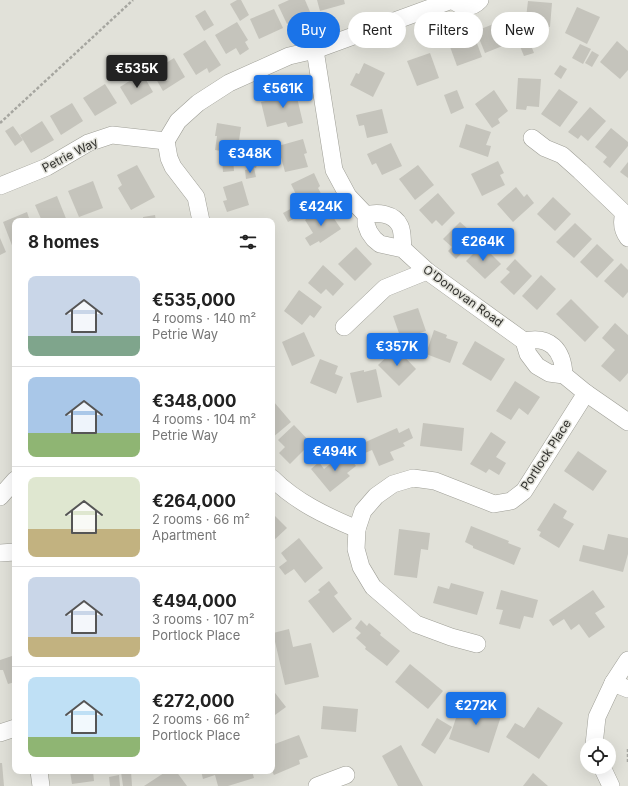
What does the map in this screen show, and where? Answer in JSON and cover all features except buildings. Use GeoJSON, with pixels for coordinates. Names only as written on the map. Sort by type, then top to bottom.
{"type":"FeatureCollection","features":[{"type":"Feature","properties":{"kind":"street"},"geometry":{"type":"LineString","coordinates":[[200,218],[196,197],[173,167],[169,158],[166,141],[178,121],[198,103],[229,83],[289,56],[315,50],[452,0],[462,6],[467,7],[473,6],[480,0]]}},
{"type":"Feature","properties":{"kind":"street"},"geometry":{"type":"LineString","coordinates":[[315,50],[334,170],[348,196],[366,215],[368,228],[374,239],[380,244],[403,249],[400,226],[395,220],[389,215],[381,213],[366,215]]}},
{"type":"Feature","properties":{"kind":"street","name":"Petrie Way"},"geometry":{"type":"LineString","coordinates":[[0,186],[47,167],[88,143],[112,135],[166,141]]}},
{"type":"Feature","properties":{"kind":"street"},"geometry":{"type":"LineString","coordinates":[[532,138],[545,148],[562,155],[626,213],[622,226],[628,238]]}},
{"type":"Feature","properties":{"kind":"street","name":"O'Donovan Road"},"geometry":{"type":"LineString","coordinates":[[403,249],[427,271],[524,341]]}},
{"type":"Feature","properties":{"kind":"street"},"geometry":{"type":"LineString","coordinates":[[344,327],[385,288],[427,271]]}},
{"type":"Feature","properties":{"kind":"street"},"geometry":{"type":"LineString","coordinates":[[564,376],[562,360],[555,348],[541,340],[532,339],[524,341],[528,354],[537,366],[549,373],[564,376],[628,422]]}},
{"type":"Feature","properties":{"kind":"street","name":"Portlock Place"},"geometry":{"type":"LineString","coordinates":[[477,644],[451,637],[416,624],[373,587],[361,567],[356,549],[357,529],[363,511],[376,496],[393,484],[413,478],[435,481],[494,504],[510,502],[524,491],[586,393]]}},
{"type":"Feature","properties":{"kind":"street"},"geometry":{"type":"LineString","coordinates":[[275,480],[299,500],[319,513],[357,529]]}},
{"type":"Feature","properties":{"kind":"street"},"geometry":{"type":"LineString","coordinates":[[0,497],[12,483]]}},
{"type":"Feature","properties":{"kind":"street"},"geometry":{"type":"LineString","coordinates":[[0,553],[12,552]]}},
{"type":"Feature","properties":{"kind":"street"},"geometry":{"type":"LineString","coordinates":[[595,738],[597,717],[621,686],[628,660]]}},
{"type":"Feature","properties":{"kind":"street"},"geometry":{"type":"LineString","coordinates":[[0,733],[12,729]]}},
{"type":"Feature","properties":{"kind":"street"},"geometry":{"type":"LineString","coordinates":[[40,774],[41,786]]}},
{"type":"Feature","properties":{"kind":"street"},"geometry":{"type":"LineString","coordinates":[[605,774],[611,786]]}},
{"type":"Feature","properties":{"kind":"street"},"geometry":{"type":"LineString","coordinates":[[317,786],[346,776]]}},
{"type":"Feature","properties":{"kind":"path"},"geometry":{"type":"LineString","coordinates":[[0,123],[133,0]]}},
{"type":"Feature","properties":{"kind":"path"},"geometry":{"type":"LineString","coordinates":[[628,749],[628,764]]}}]}
